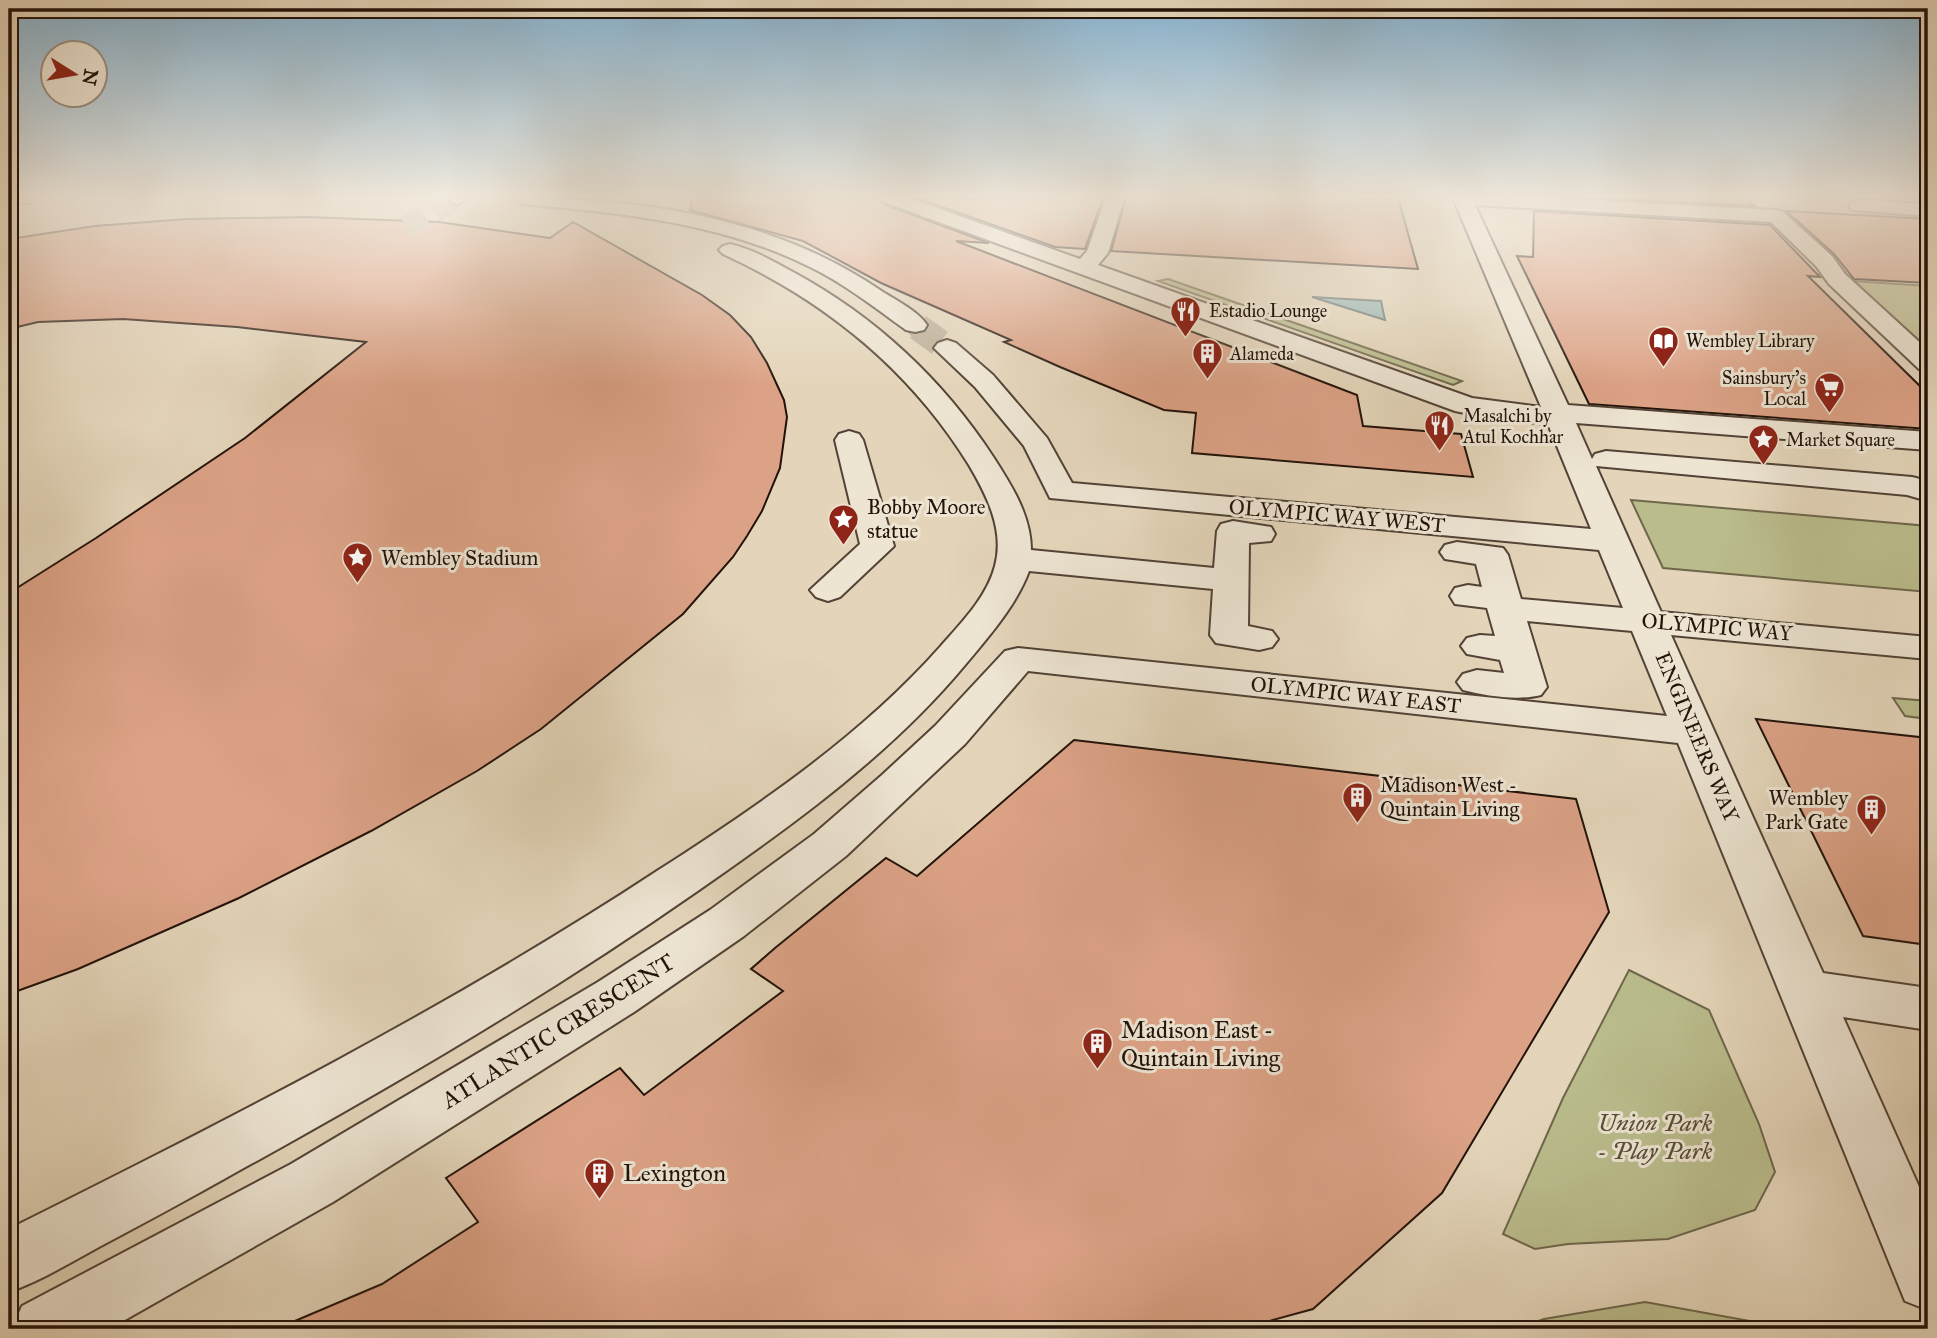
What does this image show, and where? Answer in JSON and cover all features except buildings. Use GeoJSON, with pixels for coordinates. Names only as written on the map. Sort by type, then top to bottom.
{"type":"FeatureCollection","features":[{"type":"Feature","properties":{"kind":"street"},"geometry":{"type":"LineString","coordinates":[[9,1262],[241,1142],[448,1025],[622,920],[721,851],[859,748],[949,662],[1000,594],[1014,559],[1012,524],[1006,503],[974,447],[943,405],[884,344],[839,309],[756,260]]}},
{"type":"Feature","properties":{"kind":"street"},"geometry":{"type":"LineString","coordinates":[[813,260],[915,325]]}},
{"type":"Feature","properties":{"kind":"street"},"geometry":{"type":"LineString","coordinates":[[1066,260],[1465,405],[1493,411],[1928,441]]}},
{"type":"Feature","properties":{"kind":"street"},"geometry":{"type":"LineString","coordinates":[[1084,267],[1090,260]]}},
{"type":"Feature","properties":{"kind":"street","name":"ENGINEERS WAY"},"geometry":{"type":"LineString","coordinates":[[1490,260],[1613,541],[1928,1279]]}},
{"type":"Feature","properties":{"kind":"street"},"geometry":{"type":"LineString","coordinates":[[1821,260],[1837,279],[1928,364]]}},
{"type":"Feature","properties":{"kind":"street","name":"OLYMPIC WAY WEST"},"geometry":{"type":"LineString","coordinates":[[947,348],[984,381],[1037,444],[1061,491],[1613,541]]}},
{"type":"Feature","properties":{"kind":"street"},"geometry":{"type":"LineString","coordinates":[[849,440],[877,546]]}},
{"type":"Feature","properties":{"kind":"street"},"geometry":{"type":"LineString","coordinates":[[1606,460],[1912,486],[1928,492]]}},
{"type":"Feature","properties":{"kind":"street"},"geometry":{"type":"LineString","coordinates":[[870,498],[877,546]]}},
{"type":"Feature","properties":{"kind":"street"},"geometry":{"type":"LineString","coordinates":[[828,590],[877,546]]}},
{"type":"Feature","properties":{"kind":"street"},"geometry":{"type":"LineString","coordinates":[[1014,559],[1246,583]]}},
{"type":"Feature","properties":{"kind":"street","name":"OLYMPIC WAY"},"geometry":{"type":"LineString","coordinates":[[1071,639],[1527,687],[1489,611],[1647,620],[1928,648]]}},
{"type":"Feature","properties":{"kind":"street","name":"OLYMPIC WAY EAST"},"geometry":{"type":"LineString","coordinates":[[1017,659],[1695,732]]}},
{"type":"Feature","properties":{"kind":"street","name":"ATLANTIC CRESCENT"},"geometry":{"type":"LineString","coordinates":[[45,1329],[312,1183],[605,1004],[727,923],[830,845],[897,785],[950,734],[1017,659]]}},
{"type":"Feature","properties":{"kind":"street"},"geometry":{"type":"LineString","coordinates":[[1807,992],[1928,1009]]}},
{"type":"Feature","properties":{"kind":"green space"},"geometry":{"type":"Polygon","coordinates":[[[1168,279],[1462,381],[1453,385],[1158,281],[1168,279]]]}},
{"type":"Feature","properties":{"kind":"green space"},"geometry":{"type":"Polygon","coordinates":[[[1852,281],[1928,286],[1928,352],[1852,281]]]}},
{"type":"Feature","properties":{"kind":"green space"},"geometry":{"type":"Polygon","coordinates":[[[1631,500],[1928,526],[1928,592],[1663,568],[1631,500]]]}},
{"type":"Feature","properties":{"kind":"green space"},"geometry":{"type":"Polygon","coordinates":[[[1893,698],[1928,701],[1928,719],[1905,716],[1893,698]]]}},
{"type":"Feature","properties":{"kind":"green space","name":"Union Park - Play Park"},"geometry":{"type":"Polygon","coordinates":[[[1629,970],[1709,1010],[1759,1124],[1775,1172],[1755,1210],[1668,1239],[1568,1244],[1535,1249],[1503,1234],[1563,1098],[1629,970]]]}},
{"type":"Feature","properties":{"kind":"green space"},"geometry":{"type":"Polygon","coordinates":[[[1645,1302],[1794,1329],[1517,1329],[1544,1319],[1645,1302]]]}},
{"type":"Feature","properties":{"kind":"water"},"geometry":{"type":"Polygon","coordinates":[[[1312,297],[1381,301],[1385,320],[1312,297]]]}},
{"type":"Feature","properties":{"kind":"tunnel"},"geometry":{"type":"LineString","coordinates":[[915,325],[920,329]]}},
{"type":"Feature","properties":{"kind":"tunnel"},"geometry":{"type":"LineString","coordinates":[[918,327],[947,348]]}},
{"type":"Feature","properties":{"kind":"place","name":"Estadio Lounge"},"geometry":{"type":"Point","coordinates":[1186,338]}},
{"type":"Feature","properties":{"kind":"place","name":"Wembley Library"},"geometry":{"type":"Point","coordinates":[1663,368]}},
{"type":"Feature","properties":{"kind":"place","name":"Alameda"},"geometry":{"type":"Point","coordinates":[1207,381]}},
{"type":"Feature","properties":{"kind":"place","name":"Sainsbury's Local"},"geometry":{"type":"Point","coordinates":[1829,415]}},
{"type":"Feature","properties":{"kind":"place","name":"Masalchi by Atul Kochhar"},"geometry":{"type":"Point","coordinates":[1440,453]}},
{"type":"Feature","properties":{"kind":"place","name":"Market Square"},"geometry":{"type":"Point","coordinates":[1763,467]}},
{"type":"Feature","properties":{"kind":"place","name":"Bobby Moore statue"},"geometry":{"type":"Point","coordinates":[844,546]}},
{"type":"Feature","properties":{"kind":"place","name":"Wembley Stadium"},"geometry":{"type":"Point","coordinates":[358,585]}},
{"type":"Feature","properties":{"kind":"place","name":"Madison West - Quintain Living"},"geometry":{"type":"Point","coordinates":[1357,824]}},
{"type":"Feature","properties":{"kind":"place","name":"Wembley Park Gate"},"geometry":{"type":"Point","coordinates":[1871,837]}},
{"type":"Feature","properties":{"kind":"place","name":"Madison East - Quintain Living"},"geometry":{"type":"Point","coordinates":[1098,1071]}},
{"type":"Feature","properties":{"kind":"place","name":"Lexington"},"geometry":{"type":"Point","coordinates":[600,1200]}}]}
